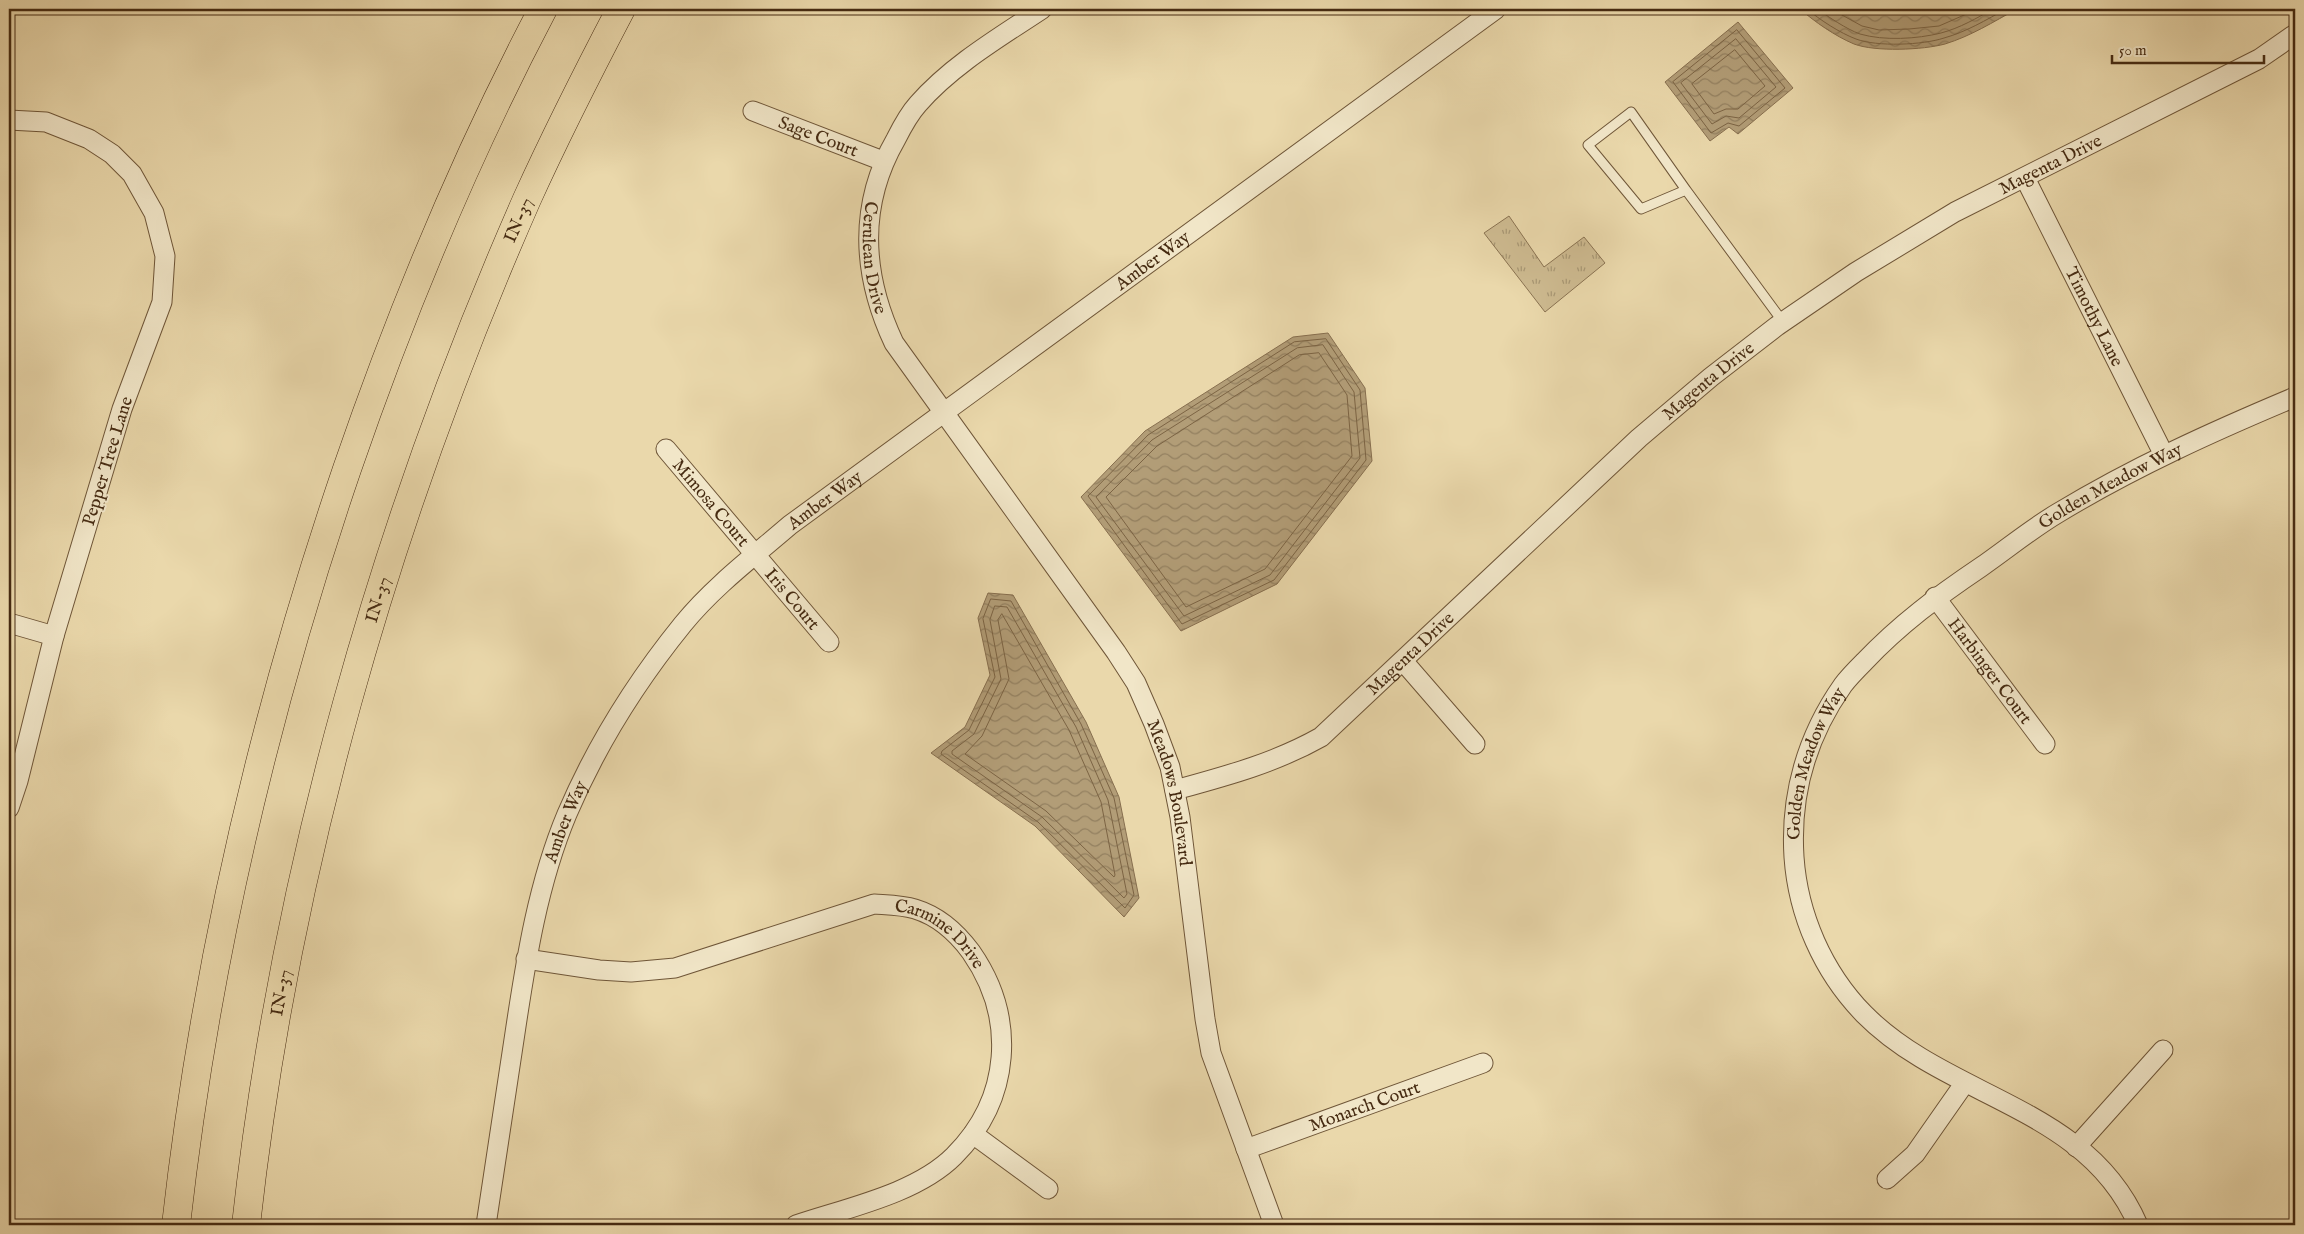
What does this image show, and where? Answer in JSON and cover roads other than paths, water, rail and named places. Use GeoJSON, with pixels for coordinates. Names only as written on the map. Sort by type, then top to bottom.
{"type":"FeatureCollection","features":[{"type":"Feature","properties":{"kind":"highway"},"geometry":{"type":"LineString","coordinates":[[176,1225],[184,1156],[205,1015],[223,923],[264,744],[319,553],[369,405],[437,234],[481,134],[543,9]]}},
{"type":"Feature","properties":{"kind":"highway","name":"IN-37"},"geometry":{"type":"LineString","coordinates":[[246,1225],[267,1070],[302,890],[336,746],[386,572],[436,426],[486,298],[532,189],[575,98],[621,9]]}},
{"type":"Feature","properties":{"kind":"street","name":"Cerulean Drive"},"geometry":{"type":"LineString","coordinates":[[944,412],[894,343],[877,300],[871,275],[868,248],[873,192],[883,161],[917,105],[1016,16],[1042,9]]}},
{"type":"Feature","properties":{"kind":"street","name":"Amber Way"},"geometry":{"type":"LineString","coordinates":[[486,1225],[526,959],[540,896],[552,856],[567,814],[598,748],[642,678],[684,623],[790,525],[1496,9]]}},
{"type":"Feature","properties":{"kind":"street","name":"Magenta Drive"},"geometry":{"type":"LineString","coordinates":[[1175,790],[1265,764],[1292,753],[1321,737],[1639,438],[1711,377],[1783,322],[1856,272],[1955,212],[2259,59],[2295,34]]}},
{"type":"Feature","properties":{"kind":"street","name":"Sage Court"},"geometry":{"type":"LineString","coordinates":[[753,111],[883,161]]}},
{"type":"Feature","properties":{"kind":"street","name":"Pepper Tree Lane"},"geometry":{"type":"LineString","coordinates":[[9,120],[46,122],[89,139],[112,154],[132,174],[154,214],[165,256],[162,302],[122,408],[54,636],[18,781],[9,808]]}},
{"type":"Feature","properties":{"kind":"street","name":"Timothy Lane"},"geometry":{"type":"LineString","coordinates":[[2025,178],[2164,455]]}},
{"type":"Feature","properties":{"kind":"street","name":"Golden Meadow Way"},"geometry":{"type":"LineString","coordinates":[[2138,1225],[2113,1184],[2099,1167],[2076,1147],[2039,1119],[2011,1104],[1964,1084],[1900,1045],[1864,1015],[1839,985],[1824,959],[1802,904],[1795,869],[1793,833],[1796,795],[1804,762],[1822,719],[1844,683],[1879,646],[1935,597],[2056,514],[2206,434],[2295,397]]}},
{"type":"Feature","properties":{"kind":"street","name":"Meadows Boulevard"},"geometry":{"type":"LineString","coordinates":[[944,412],[1116,652],[1136,683],[1154,724],[1170,767],[1180,817],[1211,1053],[1274,1225]]}},
{"type":"Feature","properties":{"kind":"street","name":"Mimosa Court"},"geometry":{"type":"LineString","coordinates":[[666,449],[756,555]]}},
{"type":"Feature","properties":{"kind":"street","name":"Iris Court"},"geometry":{"type":"LineString","coordinates":[[756,555],[829,642]]}},
{"type":"Feature","properties":{"kind":"street","name":"Harbinger Court"},"geometry":{"type":"LineString","coordinates":[[1935,597],[2046,744]]}},
{"type":"Feature","properties":{"kind":"street"},"geometry":{"type":"LineString","coordinates":[[9,623],[54,636]]}},
{"type":"Feature","properties":{"kind":"street"},"geometry":{"type":"LineString","coordinates":[[1403,661],[1476,744]]}},
{"type":"Feature","properties":{"kind":"street","name":"Carmine Drive"},"geometry":{"type":"LineString","coordinates":[[526,959],[599,970],[655,971],[696,963],[874,904],[916,909],[935,918],[950,929],[966,945],[980,965],[990,986],[998,1011],[1003,1038],[1000,1072],[993,1098],[973,1134],[952,1158],[930,1175],[906,1188],[796,1225]]}},
{"type":"Feature","properties":{"kind":"street"},"geometry":{"type":"LineString","coordinates":[[2076,1147],[2163,1050]]}},
{"type":"Feature","properties":{"kind":"street","name":"Monarch Court"},"geometry":{"type":"LineString","coordinates":[[1246,1149],[1483,1064]]}},
{"type":"Feature","properties":{"kind":"street"},"geometry":{"type":"LineString","coordinates":[[1887,1179],[1915,1154],[1964,1084]]}},
{"type":"Feature","properties":{"kind":"street"},"geometry":{"type":"LineString","coordinates":[[973,1134],[1048,1189]]}},
{"type":"Feature","properties":{"kind":"lane"},"geometry":{"type":"LineString","coordinates":[[1686,190],[1641,209],[1588,145],[1631,112],[1783,322]]}},
{"type":"Feature","properties":{"kind":"water"},"geometry":{"type":"Polygon","coordinates":[[[1800,9],[2017,9],[1955,41],[1912,49],[1886,49],[1863,47],[1854,44],[1812,19],[1800,9]]]}},
{"type":"Feature","properties":{"kind":"water"},"geometry":{"type":"Polygon","coordinates":[[[1738,22],[1793,88],[1738,134],[1729,127],[1710,141],[1665,82],[1738,22]]]}},
{"type":"Feature","properties":{"kind":"water"},"geometry":{"type":"Polygon","coordinates":[[[1328,333],[1365,388],[1372,461],[1277,584],[1181,631],[1081,497],[1145,431],[1293,337],[1328,333]]]}},
{"type":"Feature","properties":{"kind":"water"},"geometry":{"type":"Polygon","coordinates":[[[988,593],[1013,595],[1086,722],[1119,797],[1139,898],[1124,917],[1035,826],[931,753],[965,727],[990,675],[978,618],[988,593]]]}}]}
